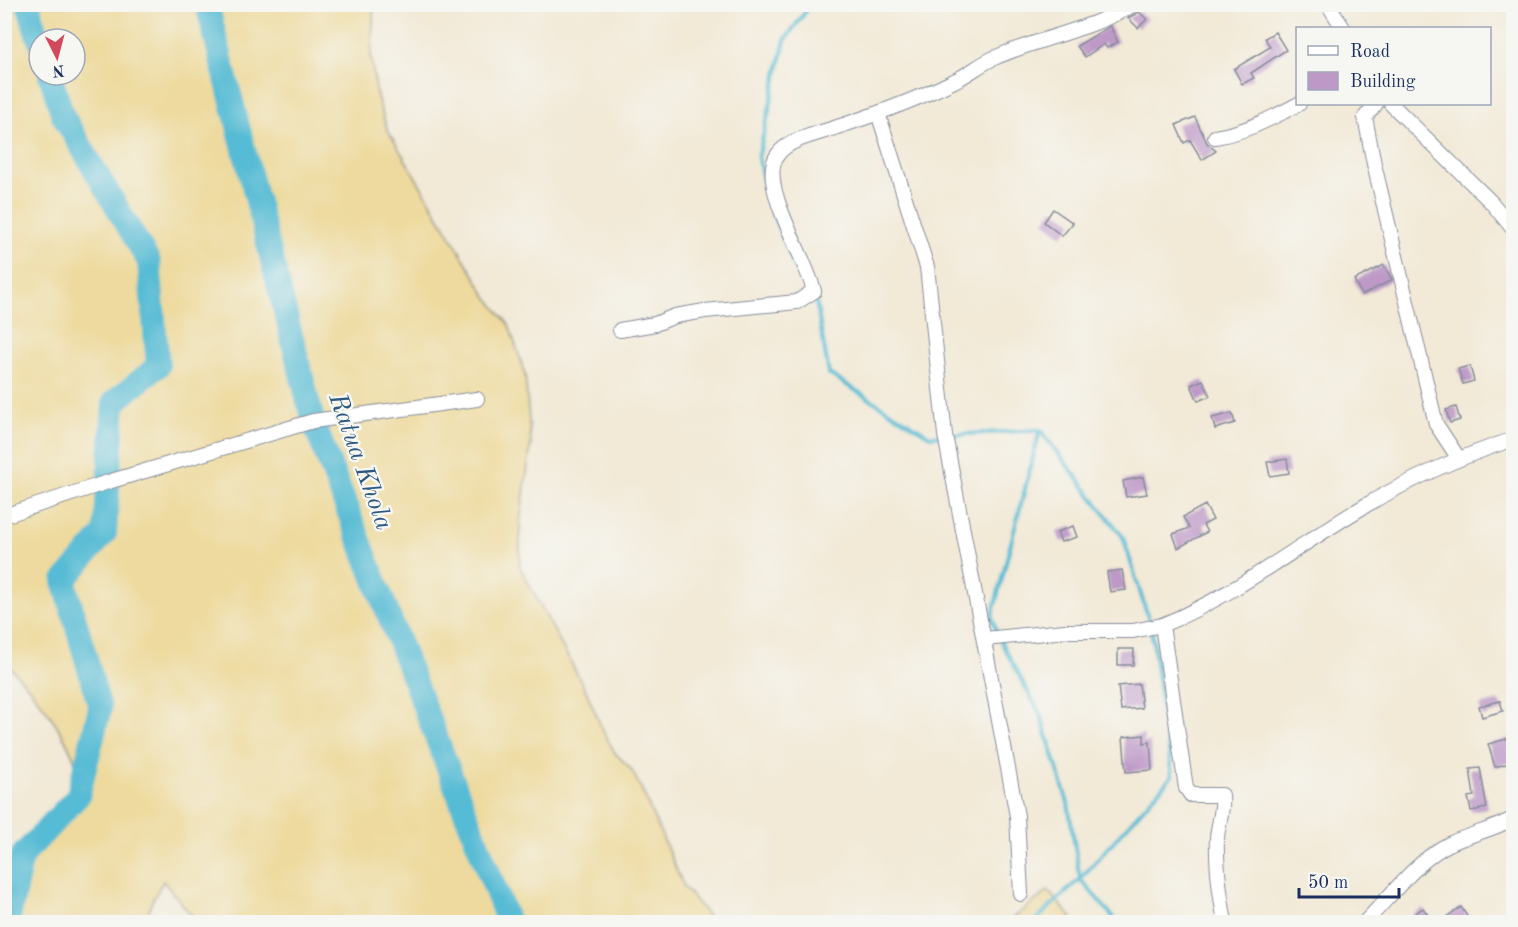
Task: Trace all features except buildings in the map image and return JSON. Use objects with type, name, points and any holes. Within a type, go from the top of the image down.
[{"type":"street","points":[[620,330],[705,311],[797,302],[814,291],[809,271],[780,207],[771,175],[774,159],[784,147],[802,138],[878,113],[956,81],[993,59],[1134,4]]},
{"type":"street","points":[[1328,4],[1342,27]]},
{"type":"street","points":[[1215,137],[1236,134],[1297,105]]},
{"type":"street","points":[[1375,105],[1365,117],[1374,164],[1436,424],[1459,459]]},
{"type":"street","points":[[1392,105],[1491,202],[1514,230]]},
{"type":"street","points":[[878,113],[927,267],[945,435],[1017,816],[1021,894]]},
{"type":"street","points":[[4,516],[313,421],[477,399]]},
{"type":"street","points":[[985,639],[1065,631],[1133,631],[1162,625],[1196,611],[1366,505],[1459,459],[1514,439]]},
{"type":"street","points":[[1162,625],[1186,788],[1191,795],[1222,795],[1223,804],[1217,836],[1219,891],[1226,922]]},
{"type":"street","points":[[1365,922],[1414,871],[1447,845],[1501,826],[1514,818]]},
{"type":"sand","points":[[5,5],[374,5],[371,57],[377,97],[387,129],[485,294],[509,325],[525,374],[531,444],[520,522],[520,567],[586,691],[604,733],[615,753],[631,769],[641,788],[684,887],[713,922],[197,922],[163,881],[152,901],[145,922],[5,922],[9,888],[18,863],[28,848],[61,821],[74,805],[78,795],[79,779],[75,761],[56,724],[17,674],[5,663]]},
{"type":"sand","points":[[1048,891],[1072,918],[1067,922],[1008,922]]},
{"type":"waterway","points":[[28,4],[35,27]]},
{"type":"waterway","name":"Ratua Khola","points":[[207,4],[313,421],[508,922]]},
{"type":"waterway","points":[[804,280],[797,272],[771,209],[758,158],[785,40],[811,4]]},
{"type":"waterway","points":[[8,922],[22,856],[78,796],[100,708],[64,581],[105,533],[114,402],[158,366],[149,262],[63,116],[54,87]]},
{"type":"waterway","points":[[815,296],[829,374],[930,436],[1040,430],[1123,537],[1151,627],[1172,776],[1080,879],[1034,922]]},
{"type":"waterway","points":[[1040,430],[992,617],[999,638],[1041,716],[1068,803],[1080,879],[1114,918],[1114,922]]}]
